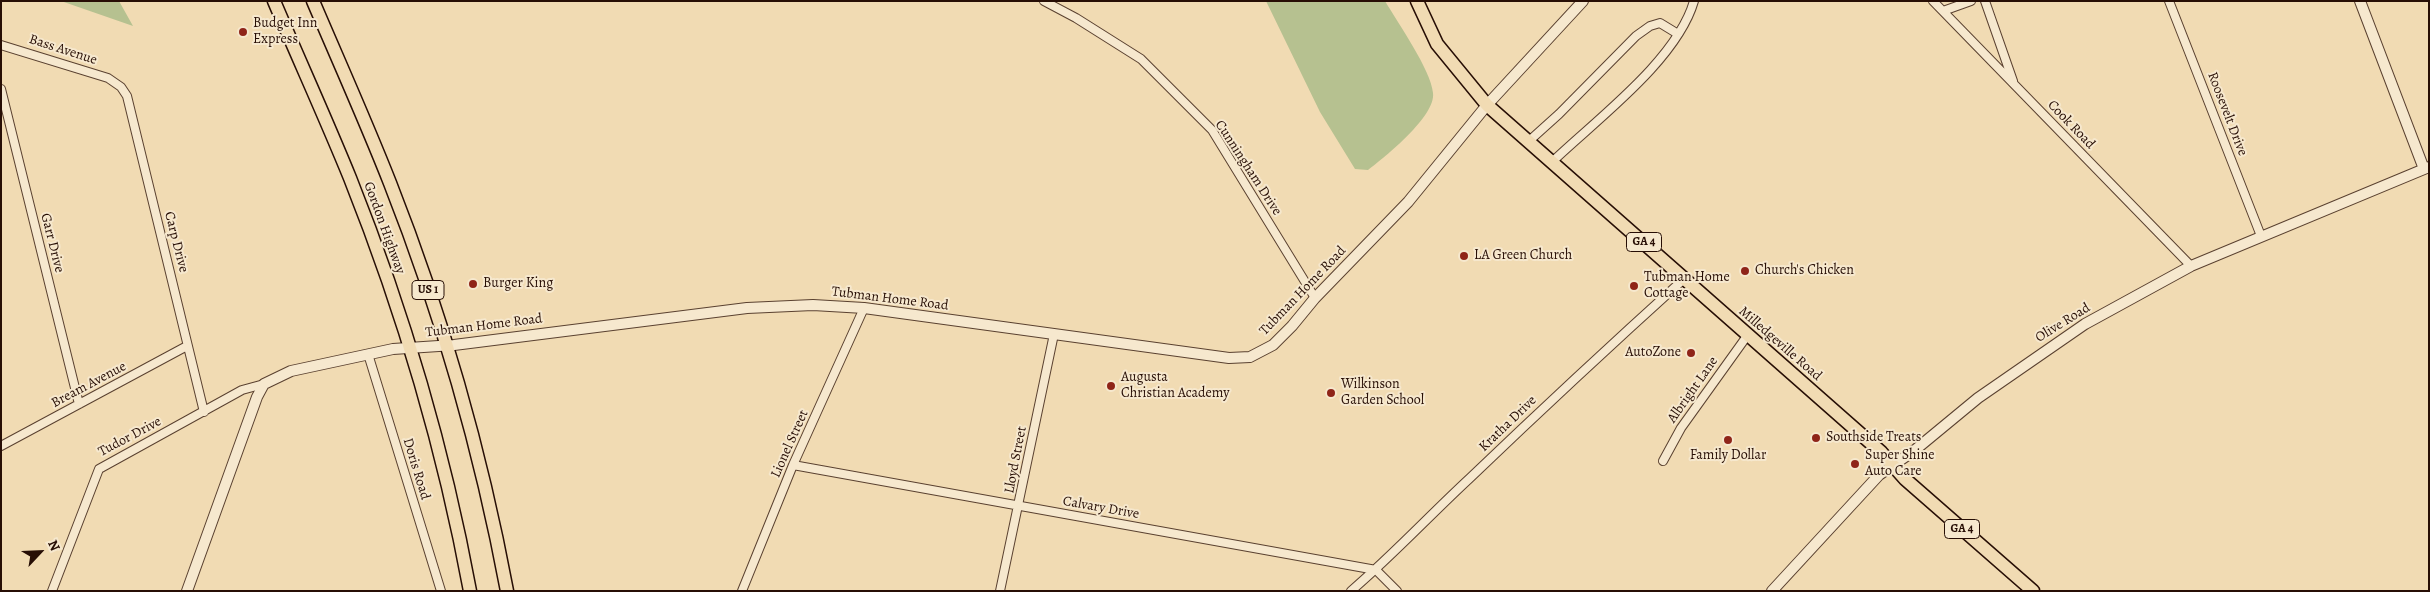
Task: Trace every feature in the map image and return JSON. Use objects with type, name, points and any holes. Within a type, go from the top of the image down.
[{"type":"main road","name":"Gordon Highway","points":[[274,1],[350,178],[382,264],[409,348],[450,491],[470,591]]},
{"type":"main road","name":"Gordon Highway","points":[[313,1],[391,185],[446,345],[484,476],[507,591]]},
{"type":"main road","name":"Milledgeville Road","points":[[1417,1],[1437,44],[1487,104],[1881,452],[1905,479],[2033,591]]},
{"type":"street","name":"Cunningham Drive","points":[[1044,1],[1076,18],[1141,60],[1212,130],[1315,298]]},
{"type":"street","name":"Tubman Home Road","points":[[264,384],[291,371],[368,354],[409,348],[747,308],[813,305],[864,308],[1229,358],[1250,357],[1273,345],[1292,326],[1315,298],[1408,202],[1487,104],[1583,1]]},
{"type":"street","points":[[1553,161],[1633,87],[1662,56],[1678,34],[1690,13],[1694,1]]},
{"type":"street","name":"Cook Road","points":[[1933,1],[2191,266]]},
{"type":"street","points":[[1943,11],[1971,1]]},
{"type":"street","points":[[1984,1],[2014,85]]},
{"type":"street","name":"Roosevelt Drive","points":[[2169,1],[2261,236]]},
{"type":"street","points":[[2360,1],[2427,168]]},
{"type":"street","points":[[1529,140],[1559,114],[1636,36],[1650,26],[1660,23],[1678,34]]},
{"type":"street","name":"Bass Avenue","points":[[1,45],[91,72],[116,82]]},
{"type":"street","name":"Carp Drive","points":[[116,82],[129,101],[204,412]]},
{"type":"street","name":"Garr Drive","points":[[1,89],[79,404]]},
{"type":"street","name":"Olive Road","points":[[1772,591],[1879,475],[1959,416],[1978,398],[2033,358],[2085,324],[2191,266],[2427,168]]},
{"type":"street","name":"Kratha Drive","points":[[1351,591],[1376,570],[1409,535],[1559,392],[1684,278]]},
{"type":"street","name":"Lionel Street","points":[[742,591],[793,465],[864,308]]},
{"type":"street","name":"Lloyd Street","points":[[1000,591],[1054,334]]},
{"type":"street","name":"Albright Lane","points":[[1663,461],[1681,428],[1748,336]]},
{"type":"street","name":"Bream Avenue","points":[[1,446],[187,346]]},
{"type":"street","name":"Doris Road","points":[[368,354],[441,591]]},
{"type":"street","points":[[187,591],[257,397],[264,384]]},
{"type":"street","name":"Tudor Drive","points":[[52,591],[99,469],[242,390],[264,384]]},
{"type":"street","name":"Calvary Drive","points":[[793,465],[1376,570]]},
{"type":"street","points":[[1376,570],[1397,591]]},
{"type":"green space","points":[[61,1],[119,1],[133,26]]},
{"type":"green space","points":[[1266,1],[1385,1],[1405,34],[1431,83],[1432,102],[1418,124],[1408,135],[1368,170],[1355,169],[1320,112]]},
{"type":"place","name":"Budget Inn Express","points":[[243,32]]},
{"type":"place","name":"LA Green Church","points":[[1464,256]]},
{"type":"place","name":"Church's Chicken","points":[[1745,271]]},
{"type":"place","name":"Burger King","points":[[473,284]]},
{"type":"place","name":"Tubman Home Cottage","points":[[1634,286]]},
{"type":"place","name":"AutoZone","points":[[1691,353]]},
{"type":"place","name":"Augusta Christian Academy","points":[[1111,386]]},
{"type":"place","name":"Wilkinson Garden School","points":[[1331,393]]},
{"type":"place","name":"Southside Treats","points":[[1816,438]]},
{"type":"place","name":"Family Dollar","points":[[1728,440]]},
{"type":"place","name":"Super Shine Auto Care","points":[[1855,464]]}]
